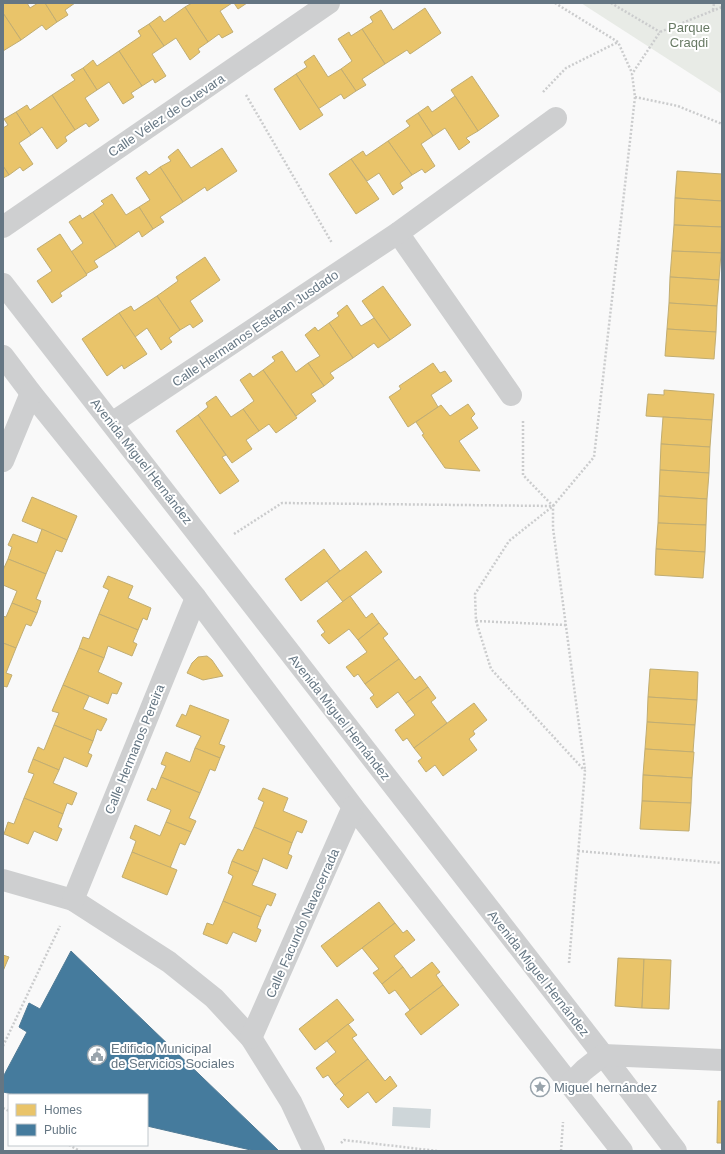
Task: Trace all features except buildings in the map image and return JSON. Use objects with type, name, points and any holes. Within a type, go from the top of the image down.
[{"type":"street","name":"Calle Vélez de Guevara","points":[[3,227],[329,3]]},
{"type":"street","name":"Calle Hermanos Esteban Jusdado","points":[[112,423],[398,233],[556,118]]},
{"type":"street","points":[[398,233],[511,395]]},
{"type":"street","name":"Avenida Miguel Hernández","points":[[3,284],[566,1006],[676,1151]]},
{"type":"street","points":[[3,356],[196,598],[353,807],[622,1151]]},
{"type":"street","points":[[3,461],[31,393]]},
{"type":"street","name":"Calle Hermanos Pereira","points":[[73,900],[196,598]]},
{"type":"street","name":"Calle Facundo Navacerrada","points":[[251,1038],[353,807]]},
{"type":"street","points":[[3,880],[73,900],[174,966],[214,998],[251,1038],[292,1102],[314,1151]]},
{"type":"street","points":[[570,1084],[584,1070],[603,1055],[722,1060]]},
{"type":"path","points":[[555,3],[618,42],[632,74],[635,97],[594,457],[553,506],[509,541],[475,594],[476,621],[491,669],[585,771]]},
{"type":"path","points":[[611,3],[660,32]]},
{"type":"path","points":[[713,11],[714,3]]},
{"type":"path","points":[[632,74],[660,32],[722,7]]},
{"type":"path","points":[[556,118],[542,92],[566,68],[618,42]]},
{"type":"path","points":[[232,70],[346,267]]},
{"type":"path","points":[[635,97],[678,106],[722,124]]},
{"type":"path","points":[[511,395],[522,413],[523,475],[553,506],[553,528],[585,771],[566,1006]]},
{"type":"path","points":[[210,550],[282,503],[553,506]]},
{"type":"path","points":[[476,621],[566,625]]},
{"type":"path","points":[[578,851],[722,863]]},
{"type":"path","points":[[3,1046],[73,900]]},
{"type":"path","points":[[339,1144],[344,1140],[437,1151]]},
{"type":"path","points":[[71,1146],[80,1151]]},
{"type":"green space","name":"Parque Craqdi","points":[[581,3],[722,3],[722,94]]},
{"type":"shaded area","points":[[393,1107],[431,1109],[430,1128],[392,1126]]},
{"type":"place","name":"Edificio Municipal de Servicios Sociales","points":[[97,1055]]},
{"type":"place","name":"Miguel hernández","points":[[540,1087]]}]
